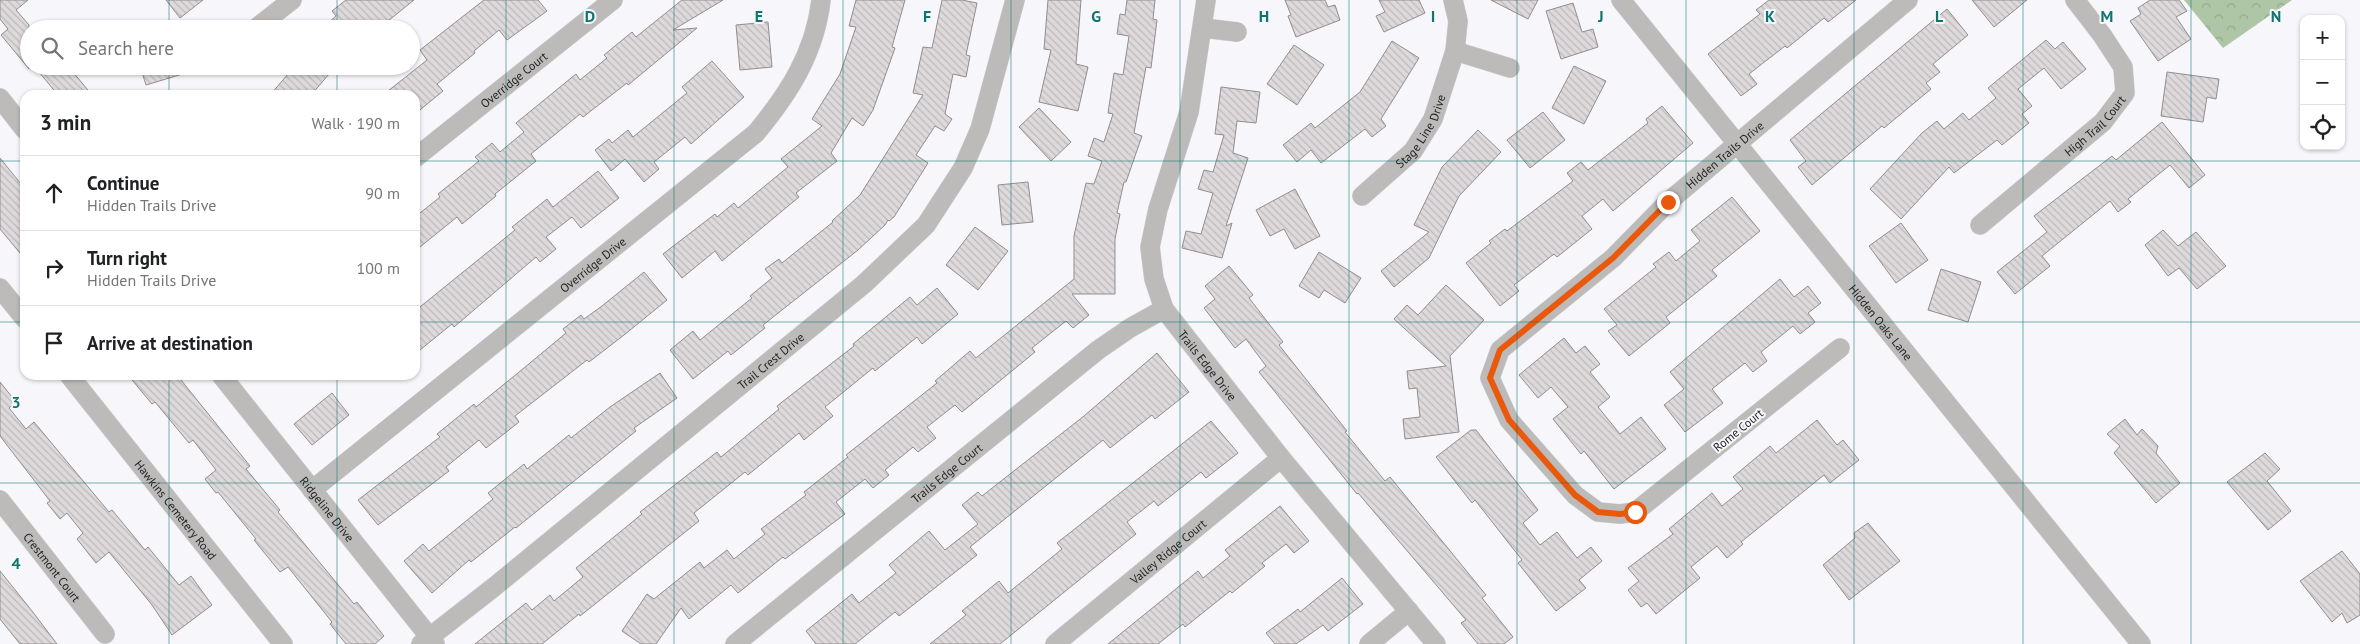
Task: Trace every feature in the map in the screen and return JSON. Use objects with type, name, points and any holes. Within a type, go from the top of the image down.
[{"type":"street","points":[[266,20],[292,0]]},
{"type":"street","name":"Overridge Court","points":[[420,154],[613,0]]},
{"type":"street","name":"Overridge Drive","points":[[312,490],[756,134],[782,102],[808,56],[821,0]]},
{"type":"street","name":"Trail Crest Drive","points":[[428,642],[864,284],[926,225],[963,168],[980,128],[1016,0]]},
{"type":"street","name":"Trails Edge Drive","points":[[1206,0],[1189,112],[1158,209],[1150,247],[1154,279],[1164,309],[1281,458],[1436,644]]},
{"type":"street","name":"Stage Line Drive","points":[[1362,196],[1412,151],[1433,119],[1455,51],[1458,21],[1453,0]]},
{"type":"street","name":"Hidden Oaks Lane","points":[[1621,0],[2141,644]]},
{"type":"street","name":"Hidden Trails Drive","points":[[1635,512],[1620,514],[1598,512],[1575,495],[1509,420],[1490,378],[1500,350],[1613,258],[1668,202],[1908,0]]},
{"type":"street","name":"High Trail Court","points":[[1980,225],[2103,122],[2125,93],[2123,67],[2102,35],[2075,0]]},
{"type":"street","points":[[1203,28],[1237,32]]},
{"type":"street","points":[[1455,51],[1510,68]]},
{"type":"street","points":[[0,98],[20,124]]},
{"type":"street","points":[[0,288],[20,313]]},
{"type":"street","name":"Trails Edge Court","points":[[735,644],[1098,350],[1164,309]]},
{"type":"street","name":"Rome Court","points":[[1635,512],[1840,348]]},
{"type":"street","name":"Hawkins Cemetery Road","points":[[73,380],[283,644]]},
{"type":"street","name":"Ridgeline Drive","points":[[224,380],[312,490],[428,642]]},
{"type":"street","name":"Valley Ridge Court","points":[[1055,644],[1281,458]]},
{"type":"street","name":"Crestmont Court","points":[[0,500],[105,634]]},
{"type":"street","points":[[1369,644],[1409,611]]},
{"type":"green space","points":[[2184,0],[2292,0],[2223,48]]},
{"type":"building","points":[[0,0],[28,0],[16,10],[25,20],[20,20],[20,58],[1,35],[8,29],[0,19]]},
{"type":"building","points":[[166,0],[203,0],[180,18]]},
{"type":"building","points":[[346,0],[414,0],[389,20],[331,20],[336,16],[332,11]]},
{"type":"building","points":[[484,0],[538,0],[547,11],[507,40],[499,30],[474,51],[475,53],[437,84],[443,91],[420,110],[420,90],[389,90],[408,75],[420,75],[420,66],[427,60],[420,50]]},
{"type":"building","points":[[682,0],[723,0],[673,30],[697,28],[628,85],[627,83],[583,117],[580,114],[531,154],[536,161],[462,224],[457,217],[420,247],[420,213],[440,197],[438,194],[479,161],[475,157],[492,143],[500,152],[524,132],[516,123],[576,74],[580,80],[607,58],[604,55],[632,32],[636,37]]},
{"type":"building","points":[[856,0],[905,0],[892,47],[895,48],[873,110],[863,126],[852,118],[831,153],[837,161],[796,193],[799,197],[722,261],[715,251],[682,278],[663,254],[715,214],[717,217],[734,203],[738,208],[788,167],[781,159],[822,126],[812,119],[840,74],[856,27],[849,26]]},
{"type":"building","points":[[942,0],[962,0],[977,3],[966,55],[970,56],[966,77],[953,74],[945,114],[952,119],[944,131],[935,126],[916,155],[928,163],[894,217],[888,220],[858,250],[763,325],[765,328],[731,355],[728,351],[693,379],[670,350],[693,331],[700,340],[752,298],[750,296],[772,278],[765,269],[779,259],[782,263],[833,222],[860,195],[923,95],[913,93],[923,47],[932,48]]},
{"type":"building","points":[[1048,0],[1081,0],[1076,64],[1088,67],[1078,111],[1039,102],[1051,50],[1044,49]]},
{"type":"building","points":[[1127,0],[1155,0],[1153,19],[1157,20],[1151,68],[1146,67],[1134,133],[1142,136],[1126,182],[1124,182],[1117,213],[1120,214],[1115,239],[1115,294],[1072,294],[1089,315],[1073,328],[1066,321],[1032,348],[1035,352],[962,412],[955,405],[927,427],[936,438],[918,452],[913,447],[885,470],[889,475],[873,488],[865,479],[836,502],[845,514],[785,559],[783,557],[738,593],[731,585],[689,619],[681,608],[656,644],[641,644],[622,631],[647,594],[654,599],[700,562],[704,568],[727,550],[734,559],[765,534],[761,529],[806,495],[804,492],[848,457],[846,455],[937,383],[935,381],[970,351],[976,358],[1074,279],[1074,236],[1086,183],[1094,184],[1102,161],[1088,156],[1094,138],[1104,142],[1113,114],[1108,113],[1114,73],[1123,75],[1129,36],[1117,34],[1120,14],[1125,15]]},
{"type":"building","points":[[1285,0],[1325,0],[1328,7],[1335,5],[1340,20],[1296,37],[1288,16],[1291,15]]},
{"type":"building","points":[[1379,0],[1419,0],[1425,13],[1384,32],[1376,16],[1385,12]]},
{"type":"building","points":[[1491,0],[1538,0],[1528,19]]},
{"type":"building","points":[[1769,0],[1856,0],[1828,22],[1824,18],[1787,48],[1785,46],[1749,74],[1757,84],[1741,96],[1708,54],[1760,14],[1756,10]]},
{"type":"building","points":[[1972,0],[2027,0],[1994,27]]},
{"type":"building","points":[[2150,0],[2179,0],[2187,11],[2176,17],[2191,39],[2158,61],[2130,21],[2141,14],[2138,8]]},
{"type":"building","points":[[1573,3],[1582,32],[1593,29],[1598,47],[1561,59],[1546,11]]},
{"type":"building","points":[[1947,9],[1968,35],[1933,64],[1940,72],[1926,83],[1931,89],[1884,128],[1882,126],[1812,185],[1798,167],[1806,161],[1790,140]]},
{"type":"building","points":[[768,22],[772,67],[740,70],[736,25]]},
{"type":"building","points":[[2046,40],[2055,49],[2063,42],[2086,69],[2061,89],[2044,68],[2018,89],[2032,106],[2022,114],[2029,123],[2002,145],[1997,140],[1954,173],[1949,167],[1901,219],[1870,189],[1922,133],[1937,121],[1944,129],[1963,113],[1969,120],[1996,98],[1988,88]]},
{"type":"building","points":[[1392,41],[1419,58],[1381,119],[1386,126],[1372,137],[1365,129],[1321,163],[1311,150],[1297,162],[1283,145],[1311,123],[1315,128],[1360,92]]},
{"type":"building","points":[[1294,45],[1324,65],[1297,105],[1267,84]]},
{"type":"building","points":[[712,61],[744,97],[691,144],[685,137],[654,162],[659,169],[644,182],[625,159],[611,171],[595,150],[609,139],[612,143],[628,130],[633,137],[687,93],[682,87]]},
{"type":"building","points":[[1574,66],[1606,81],[1584,124],[1552,108]]},
{"type":"building","points":[[2167,72],[2219,79],[2216,99],[2207,97],[2203,122],[2161,116]]},
{"type":"building","points":[[41,75],[75,75],[88,90],[54,90]]},
{"type":"building","points":[[143,75],[179,75],[146,85]]},
{"type":"building","points":[[287,75],[328,75],[315,90],[274,90]]},
{"type":"building","points":[[1221,87],[1260,92],[1256,123],[1237,121],[1233,153],[1248,158],[1226,226],[1232,223],[1222,258],[1182,248],[1186,231],[1201,234],[1213,193],[1198,189],[1204,170],[1213,172],[1224,135],[1215,134]]},
{"type":"building","points":[[1662,106],[1693,143],[1613,211],[1603,199],[1582,216],[1592,229],[1557,257],[1554,254],[1514,285],[1519,291],[1500,306],[1466,263],[1491,243],[1489,241],[1505,229],[1507,231],[1573,181],[1567,173],[1581,162],[1588,170],[1648,123],[1646,119]]},
{"type":"building","points":[[1039,108],[1071,142],[1051,161],[1019,127]]},
{"type":"building","points":[[1543,112],[1565,140],[1530,168],[1507,140]]},
{"type":"building","points":[[2162,122],[2205,175],[2189,188],[2170,165],[2128,199],[2131,202],[2118,212],[2110,201],[2042,256],[2050,266],[2015,294],[1997,272],[2047,232],[2034,216],[2112,156],[2116,160]]},
{"type":"building","points":[[1478,130],[1501,152],[1459,196],[1429,258],[1394,287],[1381,271],[1429,232],[1414,225],[1442,167]]},
{"type":"building","points":[[0,158],[20,183],[20,253],[0,229]]},
{"type":"building","points":[[598,171],[619,198],[581,228],[572,217],[546,237],[556,249],[540,262],[536,257],[454,327],[452,324],[420,350],[420,307],[515,230],[512,227],[547,199],[553,207]]},
{"type":"building","points":[[1028,182],[1033,222],[1002,225],[998,185]]},
{"type":"building","points":[[1295,189],[1320,236],[1295,249],[1284,229],[1270,236],[1256,210]]},
{"type":"building","points":[[1732,197],[1760,231],[1712,270],[1717,276],[1666,317],[1670,323],[1629,356],[1608,331],[1617,325],[1604,309],[1656,267],[1653,264],[1669,252],[1676,261],[1700,241],[1691,230]]},
{"type":"building","points":[[1901,223],[1928,260],[1896,283],[1869,246]]},
{"type":"building","points":[[975,227],[1008,251],[978,290],[946,265]]},
{"type":"building","points":[[2163,230],[2178,246],[2196,232],[2226,266],[2197,289],[2179,268],[2168,276],[2145,245]]},
{"type":"building","points":[[1319,252],[1361,278],[1345,303],[1324,290],[1319,298],[1299,286]]},
{"type":"building","points":[[1229,266],[1253,295],[1249,298],[1283,342],[1279,345],[1347,431],[1345,432],[1385,481],[1390,477],[1486,595],[1482,598],[1513,637],[1504,644],[1478,644],[1461,623],[1466,620],[1357,494],[1259,372],[1266,366],[1246,339],[1235,348],[1204,308],[1215,299],[1205,286]]},
{"type":"building","points":[[1941,269],[1981,282],[1968,322],[1928,310]]},
{"type":"building","points":[[644,272],[667,300],[589,362],[587,360],[515,416],[519,422],[486,448],[479,440],[446,467],[449,471],[378,525],[358,500],[440,437],[437,434],[474,404],[476,407],[566,333],[563,329],[581,315],[584,319]]},
{"type":"building","points":[[1780,279],[1794,297],[1808,286],[1821,303],[1808,313],[1815,322],[1800,334],[1793,326],[1761,352],[1767,361],[1753,372],[1745,363],[1712,389],[1723,403],[1685,432],[1664,405],[1684,389],[1670,372]]},
{"type":"building","points":[[1446,285],[1484,320],[1450,356],[1459,432],[1405,439],[1403,419],[1420,417],[1417,388],[1409,389],[1407,371],[1446,366],[1394,319],[1407,305],[1418,315]]},
{"type":"building","points":[[937,288],[958,314],[922,344],[917,337],[875,371],[873,368],[825,407],[833,416],[804,440],[799,433],[748,475],[745,472],[694,513],[699,521],[580,616],[579,614],[542,644],[475,644],[526,603],[532,610],[550,595],[554,601],[583,577],[576,568],[642,514],[640,512],[717,452],[721,457],[779,409],[777,406],[854,346],[853,344],[910,297],[917,305]]},
{"type":"building","points":[[1564,338],[1576,353],[1585,346],[1600,364],[1590,372],[1610,397],[1598,407],[1620,434],[1641,417],[1666,449],[1614,489],[1584,451],[1581,454],[1553,419],[1568,407],[1551,387],[1538,398],[1519,375]]},
{"type":"building","points":[[1157,353],[1189,392],[1155,419],[1152,415],[1110,448],[1103,440],[970,547],[977,555],[899,616],[895,612],[855,644],[816,644],[806,631],[852,594],[859,603],[896,573],[889,565],[929,531],[945,550],[978,524],[962,505],[978,492],[982,496],[1084,416]]},
{"type":"building","points":[[660,373],[677,398],[634,428],[636,431],[516,528],[471,562],[469,560],[432,593],[404,561],[423,544],[429,551],[444,539],[493,499],[488,493],[524,464],[527,469],[569,435],[571,438],[610,407]]},
{"type":"building","points":[[132,380],[181,380],[250,466],[246,469],[280,510],[278,512],[354,604],[357,602],[384,636],[375,644],[346,644],[330,624],[332,622],[288,567],[280,572],[254,540],[256,539],[205,479],[216,470],[193,440],[189,443],[155,402],[152,404]]},
{"type":"building","points":[[0,382],[16,402],[9,408],[26,429],[34,422],[109,512],[112,510],[145,550],[148,547],[179,585],[191,576],[212,605],[172,635],[152,605],[109,552],[96,563],[77,539],[83,533],[67,513],[60,519],[47,503],[50,501],[0,436]]},
{"type":"building","points":[[332,393],[349,415],[312,445],[294,424]]},
{"type":"building","points":[[2125,419],[2137,435],[2142,429],[2158,446],[2156,453],[2180,483],[2156,503],[2114,453],[2120,446],[2107,434]]},
{"type":"building","points":[[1817,420],[1837,445],[1843,440],[1859,460],[1830,483],[1824,475],[1741,542],[1743,544],[1727,558],[1717,546],[1691,567],[1700,578],[1656,614],[1647,603],[1641,607],[1628,590],[1639,581],[1628,568],[1673,534],[1669,529],[1712,493],[1722,506],[1743,489],[1733,477],[1770,446],[1776,453]]},
{"type":"building","points":[[1211,421],[1238,453],[1206,478],[1201,472],[1158,506],[1154,501],[1127,522],[1136,534],[1000,644],[930,644],[966,615],[962,611],[999,581],[1008,593],[1062,549],[1057,543]]},
{"type":"building","points":[[1471,430],[1476,430],[1538,510],[1523,523],[1540,545],[1557,532],[1577,558],[1591,547],[1602,561],[1579,580],[1586,588],[1556,611],[1518,563],[1522,560],[1475,500],[1472,503],[1436,457]]},
{"type":"building","points":[[2265,453],[2280,469],[2267,481],[2291,511],[2268,530],[2227,482]]},
{"type":"building","points":[[1280,506],[1309,541],[1294,553],[1286,544],[1262,563],[1265,566],[1232,593],[1230,591],[1185,627],[1183,624],[1158,644],[1108,644],[1198,571],[1203,578],[1230,556],[1225,550]]},
{"type":"building","points":[[1868,523],[1900,561],[1849,600],[1823,565],[1855,538],[1854,533]]},
{"type":"building","points":[[2342,551],[2360,574],[2360,615],[2347,623],[2342,613],[2332,622],[2300,581]]},
{"type":"building","points":[[0,571],[57,644],[20,644],[0,619]]},
{"type":"building","points":[[1342,578],[1363,604],[1328,631],[1323,625],[1296,644],[1275,644],[1266,633],[1298,609],[1300,612]]},
{"type":"route","points":[[1635,512],[1620,514],[1598,512],[1575,495],[1509,420],[1490,378],[1500,350],[1613,258],[1668,202]]}]
